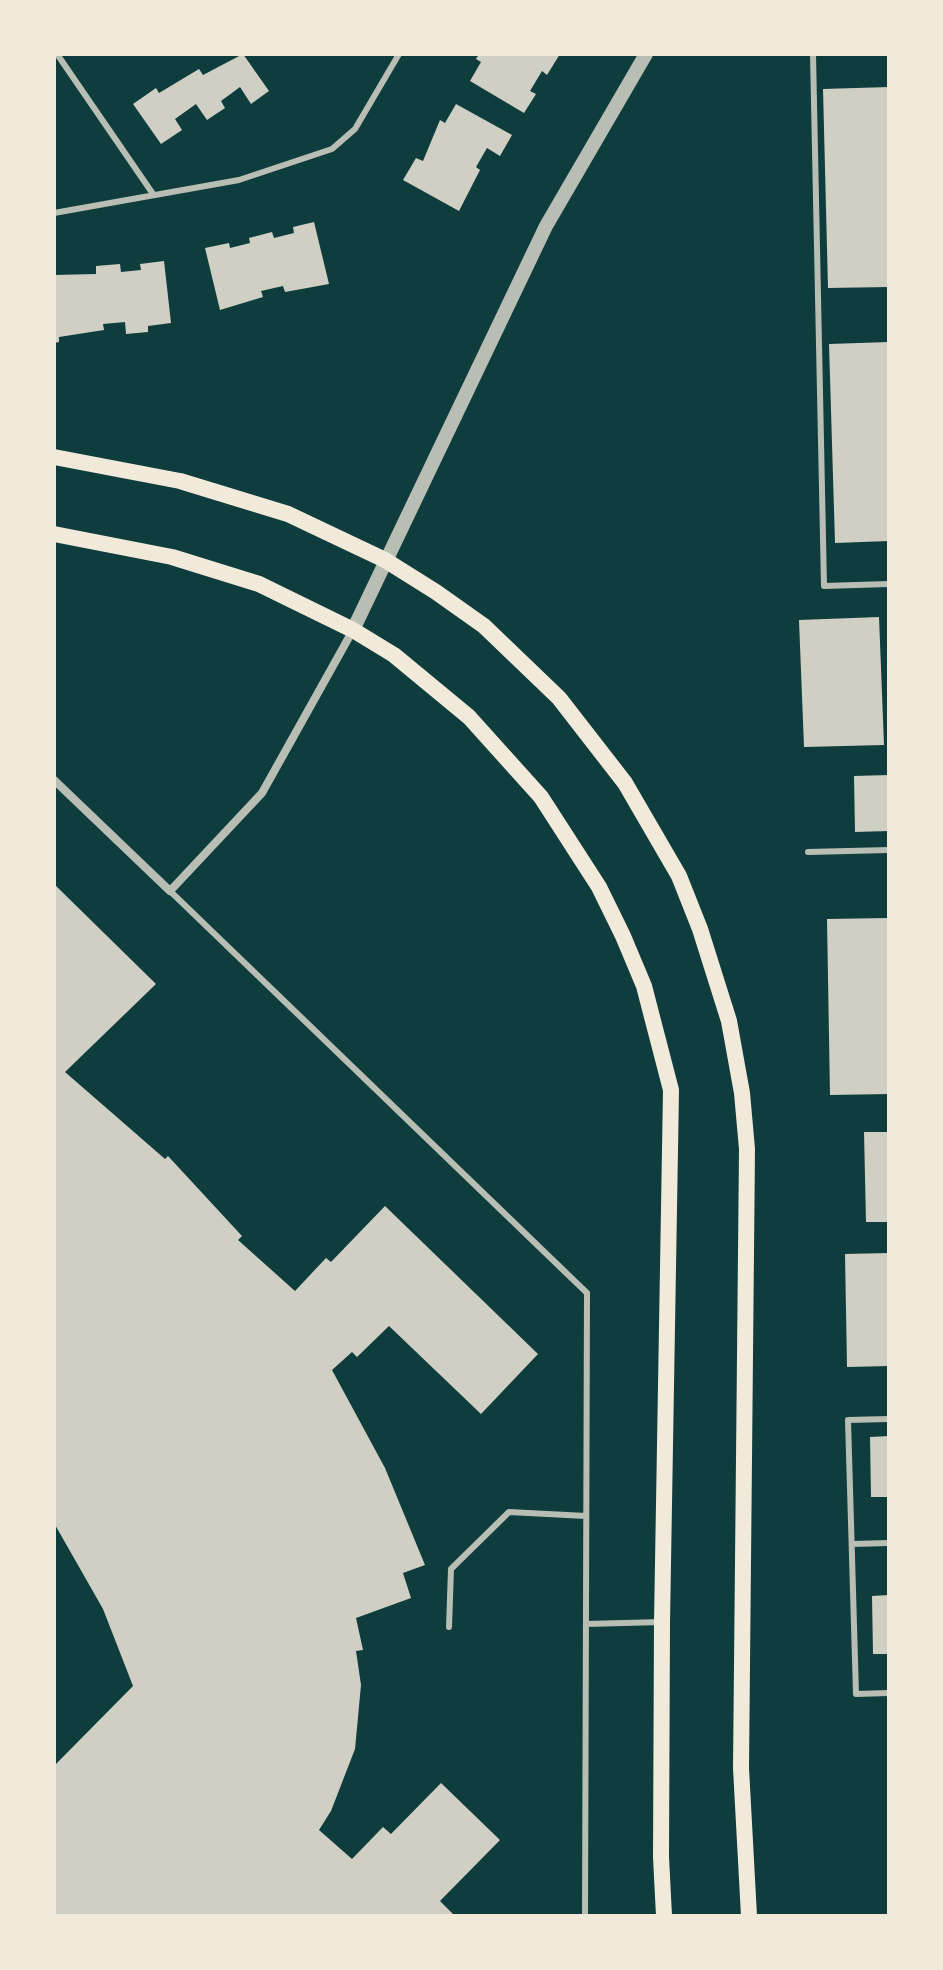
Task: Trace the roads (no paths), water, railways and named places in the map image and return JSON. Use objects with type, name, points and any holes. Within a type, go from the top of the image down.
[{"type":"main road","points":[[54,457],[124,469],[235,496],[288,514],[385,560],[436,592],[505,644],[559,698],[596,741],[661,842],[684,890],[719,984],[740,1079],[747,1149],[741,1768],[749,1916]]},
{"type":"main road","points":[[54,534],[214,568],[259,584],[353,630],[431,683],[506,755],[541,797],[599,887],[623,936],[653,1013],[671,1090],[673,1141],[666,1249],[662,1622],[661,1857],[664,1916]]},
{"type":"street","points":[[54,780],[170,891],[262,793],[353,630],[545,228],[646,54]]},
{"type":"lane","points":[[57,54],[153,194]]},
{"type":"lane","points":[[54,213],[239,180],[332,149],[359,123],[399,54]]},
{"type":"lane","points":[[813,54],[824,586],[889,584]]},
{"type":"lane","points":[[808,852],[889,850]]},
{"type":"lane","points":[[170,891],[587,1293],[585,1916]]},
{"type":"lane","points":[[889,1419],[848,1420],[856,1694],[889,1693]]},
{"type":"lane","points":[[449,1627],[451,1569],[509,1512],[586,1516]]},
{"type":"lane","points":[[852,1544],[889,1543]]},
{"type":"lane","points":[[586,1624],[662,1622]]}]
